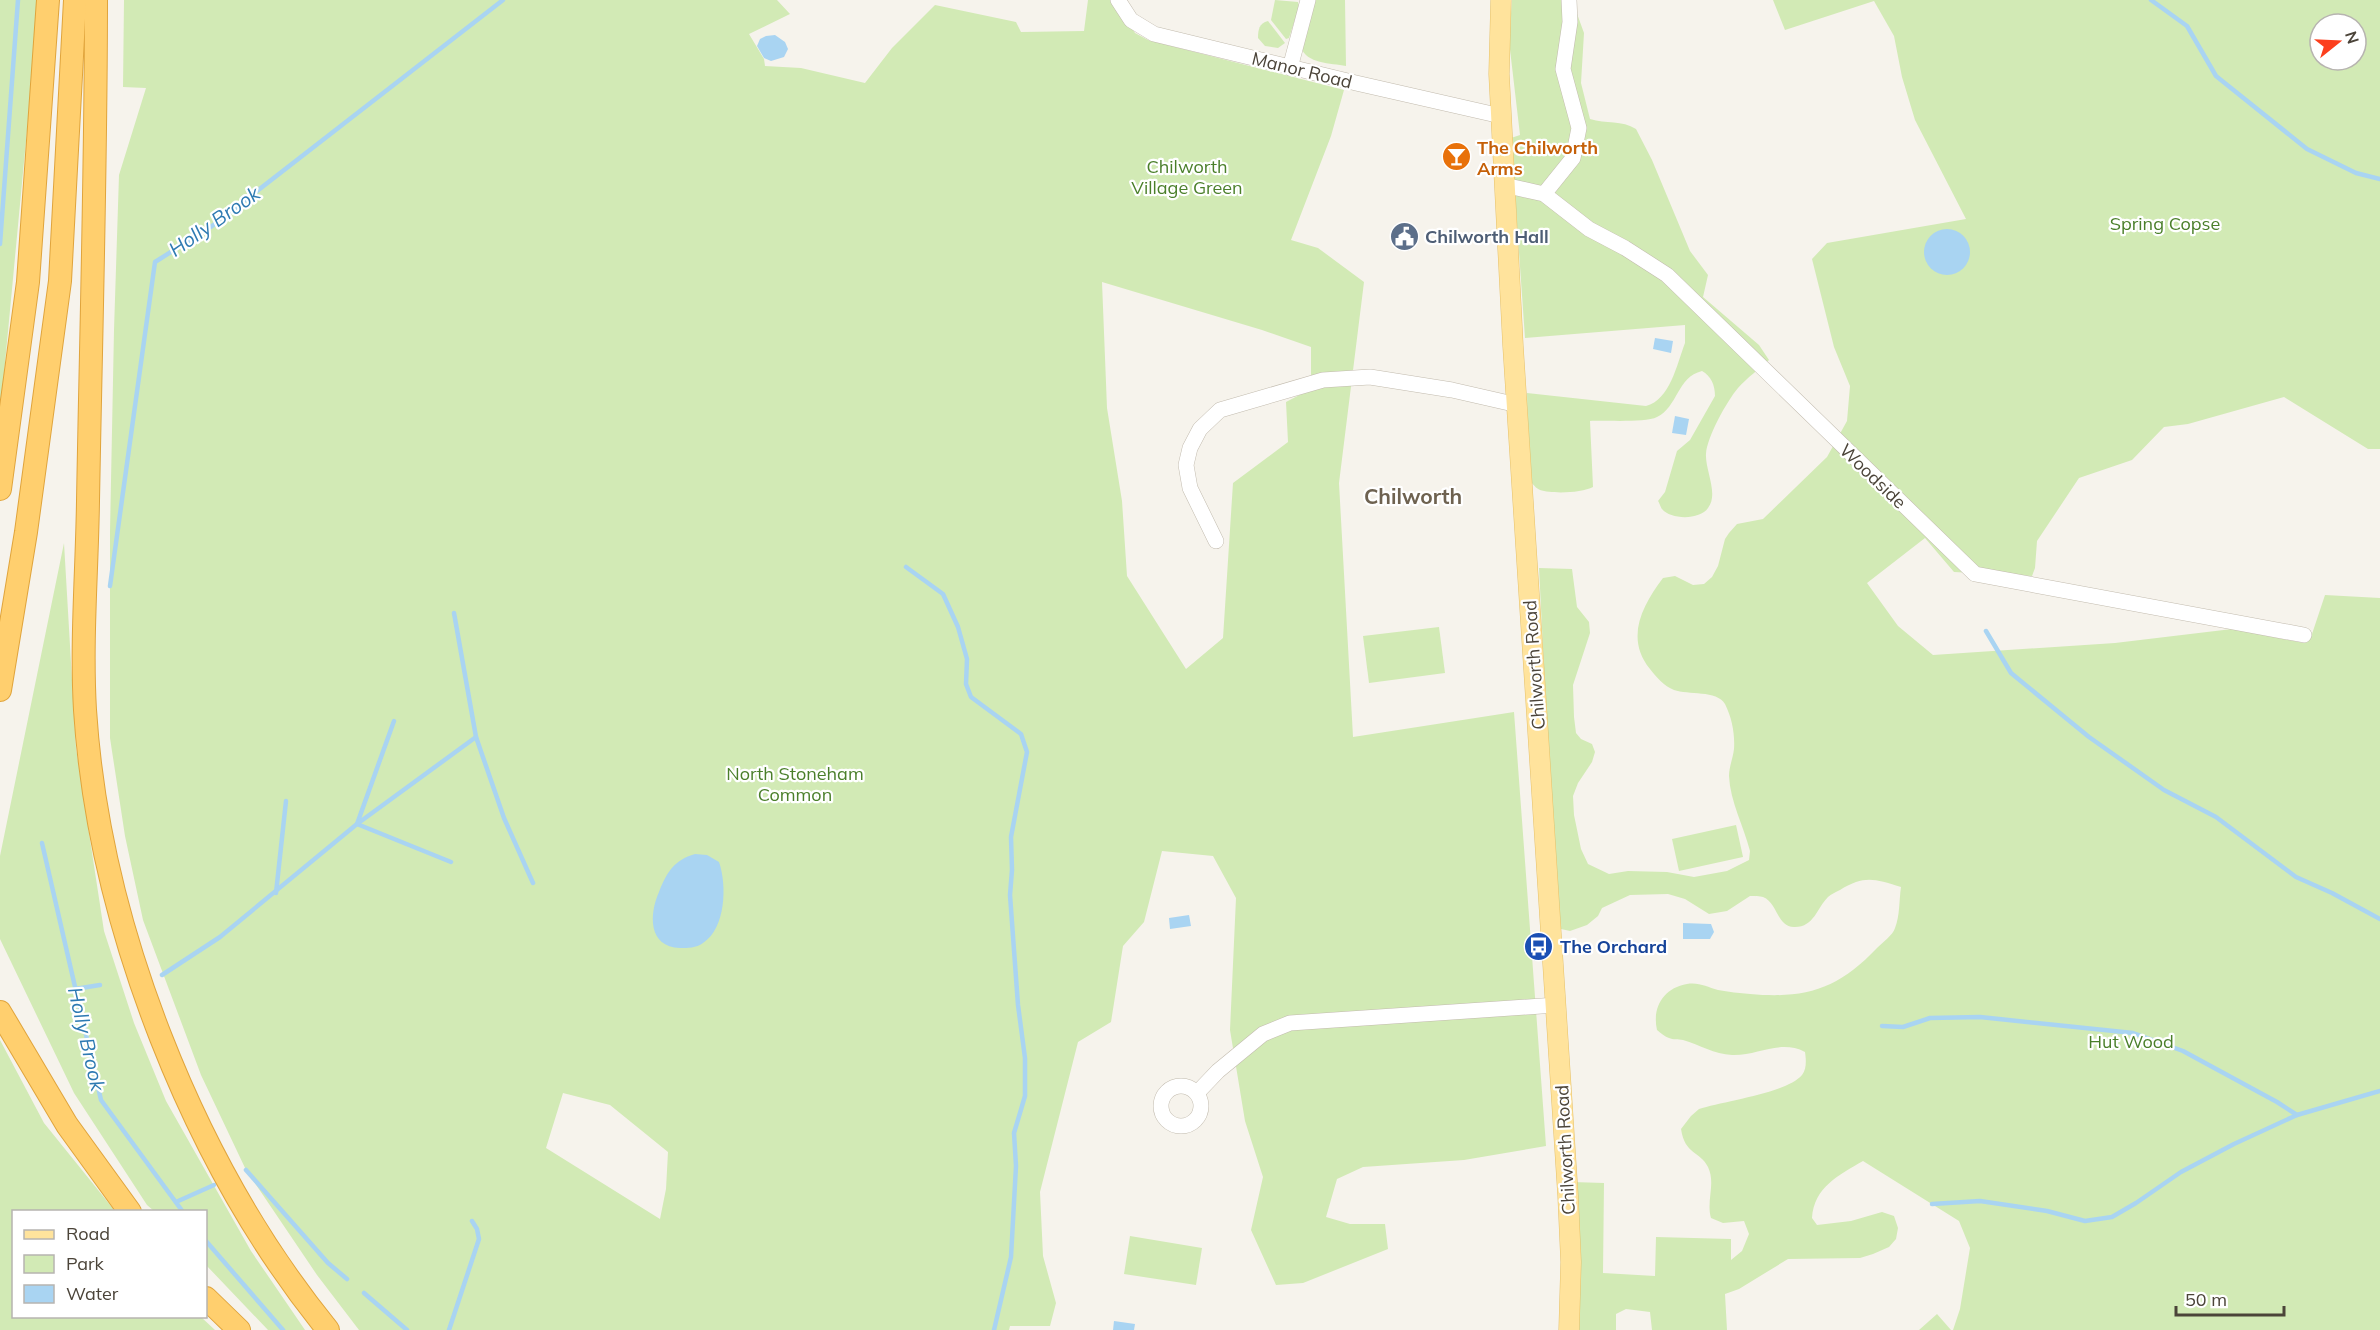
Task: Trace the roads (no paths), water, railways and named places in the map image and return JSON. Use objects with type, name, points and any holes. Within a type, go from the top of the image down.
[{"type":"highway","points":[[0,489],[28,282],[48,0]]},
{"type":"highway","points":[[0,690],[26,532],[60,280],[75,0]]},
{"type":"highway","points":[[96,0],[96,166],[91,302],[85,710],[97,805],[115,893],[167,1056],[210,1147],[267,1246],[328,1330]]},
{"type":"highway","points":[[0,1012],[67,1125],[129,1210]]},
{"type":"highway","points":[[207,1299],[239,1330]]},
{"type":"main road","name":"Chilworth Road","points":[[1501,0],[1500,116],[1569,1218],[1569,1330]]},
{"type":"street","name":"Manor Road","points":[[1118,0],[1131,20],[1154,34],[1500,116]]},
{"type":"street","points":[[1290,68],[1308,0]]},
{"type":"street","points":[[1544,194],[1573,158],[1579,128],[1563,69],[1570,22],[1569,0]]},
{"type":"street","name":"Woodside","points":[[1504,185],[1544,194],[1589,229],[1625,248],[1667,276],[1975,574],[2304,635]]},
{"type":"street","points":[[1216,542],[1190,488],[1186,465],[1190,447],[1200,429],[1220,410],[1323,380],[1370,377],[1452,390],[1509,403],[1517,407]]},
{"type":"street","points":[[1197,1093],[1218,1071],[1263,1034],[1290,1023],[1556,1005]]},
{"type":"water","points":[[775,35],[785,42],[788,49],[784,57],[771,61],[764,58],[757,46],[760,39]]},
{"type":"water","points":[[1947,229],[1963,236],[1970,252],[1963,268],[1947,275],[1931,268],[1924,252],[1931,236]]},
{"type":"water","points":[[1655,338],[1673,341],[1671,353],[1653,349]]},
{"type":"water","points":[[1675,416],[1689,419],[1686,435],[1672,433]]},
{"type":"water","points":[[695,854],[707,855],[719,862],[723,882],[723,906],[711,936],[700,945],[686,948],[670,946],[662,942],[654,928],[656,901],[665,878],[676,863]]},
{"type":"water","points":[[1189,915],[1191,926],[1170,929],[1169,918]]},
{"type":"water","points":[[1683,923],[1711,924],[1714,932],[1710,939],[1683,939]]},
{"type":"water","points":[[1114,1321],[1135,1324],[1134,1330],[1113,1330]]},
{"type":"waterway","points":[[0,244],[18,0]]},
{"type":"waterway","name":"Holly Brook","points":[[110,586],[155,262],[212,226],[503,0]]},
{"type":"waterway","points":[[2151,0],[2187,26],[2216,76],[2307,149],[2356,173],[2380,179]]},
{"type":"waterway","points":[[906,567],[943,594],[958,627],[967,659],[966,684],[971,697],[1021,734],[1027,752],[1011,837],[1010,895],[1018,1005],[1025,1058],[1025,1096],[1014,1133],[1016,1166],[1011,1257],[994,1330]]},
{"type":"waterway","points":[[454,613],[476,737],[504,818],[533,883]]},
{"type":"waterway","points":[[1986,631],[2011,673],[2089,737],[2164,790],[2216,817],[2296,877],[2380,919]]},
{"type":"waterway","points":[[394,721],[357,824],[451,862]]},
{"type":"waterway","points":[[162,975],[220,937],[357,824],[476,737]]},
{"type":"waterway","points":[[276,893],[286,801]]},
{"type":"waterway","name":"Holly Brook","points":[[42,843],[101,1100],[182,1210]]},
{"type":"waterway","points":[[75,989],[100,985]]},
{"type":"waterway","points":[[1882,1026],[1903,1027],[1930,1018],[1980,1017],[2133,1033],[2183,1051],[2297,1115]]},
{"type":"waterway","points":[[1932,1204],[1980,1201],[2047,1211],[2085,1221],[2112,1217],[2181,1172],[2234,1144],[2297,1115],[2380,1091]]},
{"type":"waterway","points":[[246,1170],[328,1263],[347,1279]]},
{"type":"waterway","points":[[176,1202],[214,1185]]},
{"type":"waterway","points":[[449,1330],[479,1239],[472,1221]]},
{"type":"waterway","name":"Holly Brook","points":[[207,1242],[283,1330]]},
{"type":"waterway","points":[[364,1293],[407,1330]]},
{"type":"place","name":"The Chilworth Arms","points":[[1456,157]]},
{"type":"place","name":"Chilworth Hall","points":[[1404,236]]},
{"type":"place","name":"The Orchard","points":[[1539,946]]},
{"type":"district","name":"Chilworth","points":[[1413,496]]},
{"type":"park label","name":"Chilworth Village Green","points":[[1187,176]]},
{"type":"park label","name":"Spring Copse","points":[[2165,223]]},
{"type":"park label","name":"North Stoneham Common","points":[[795,783]]},
{"type":"park label","name":"Hut Wood","points":[[2131,1041]]}]
